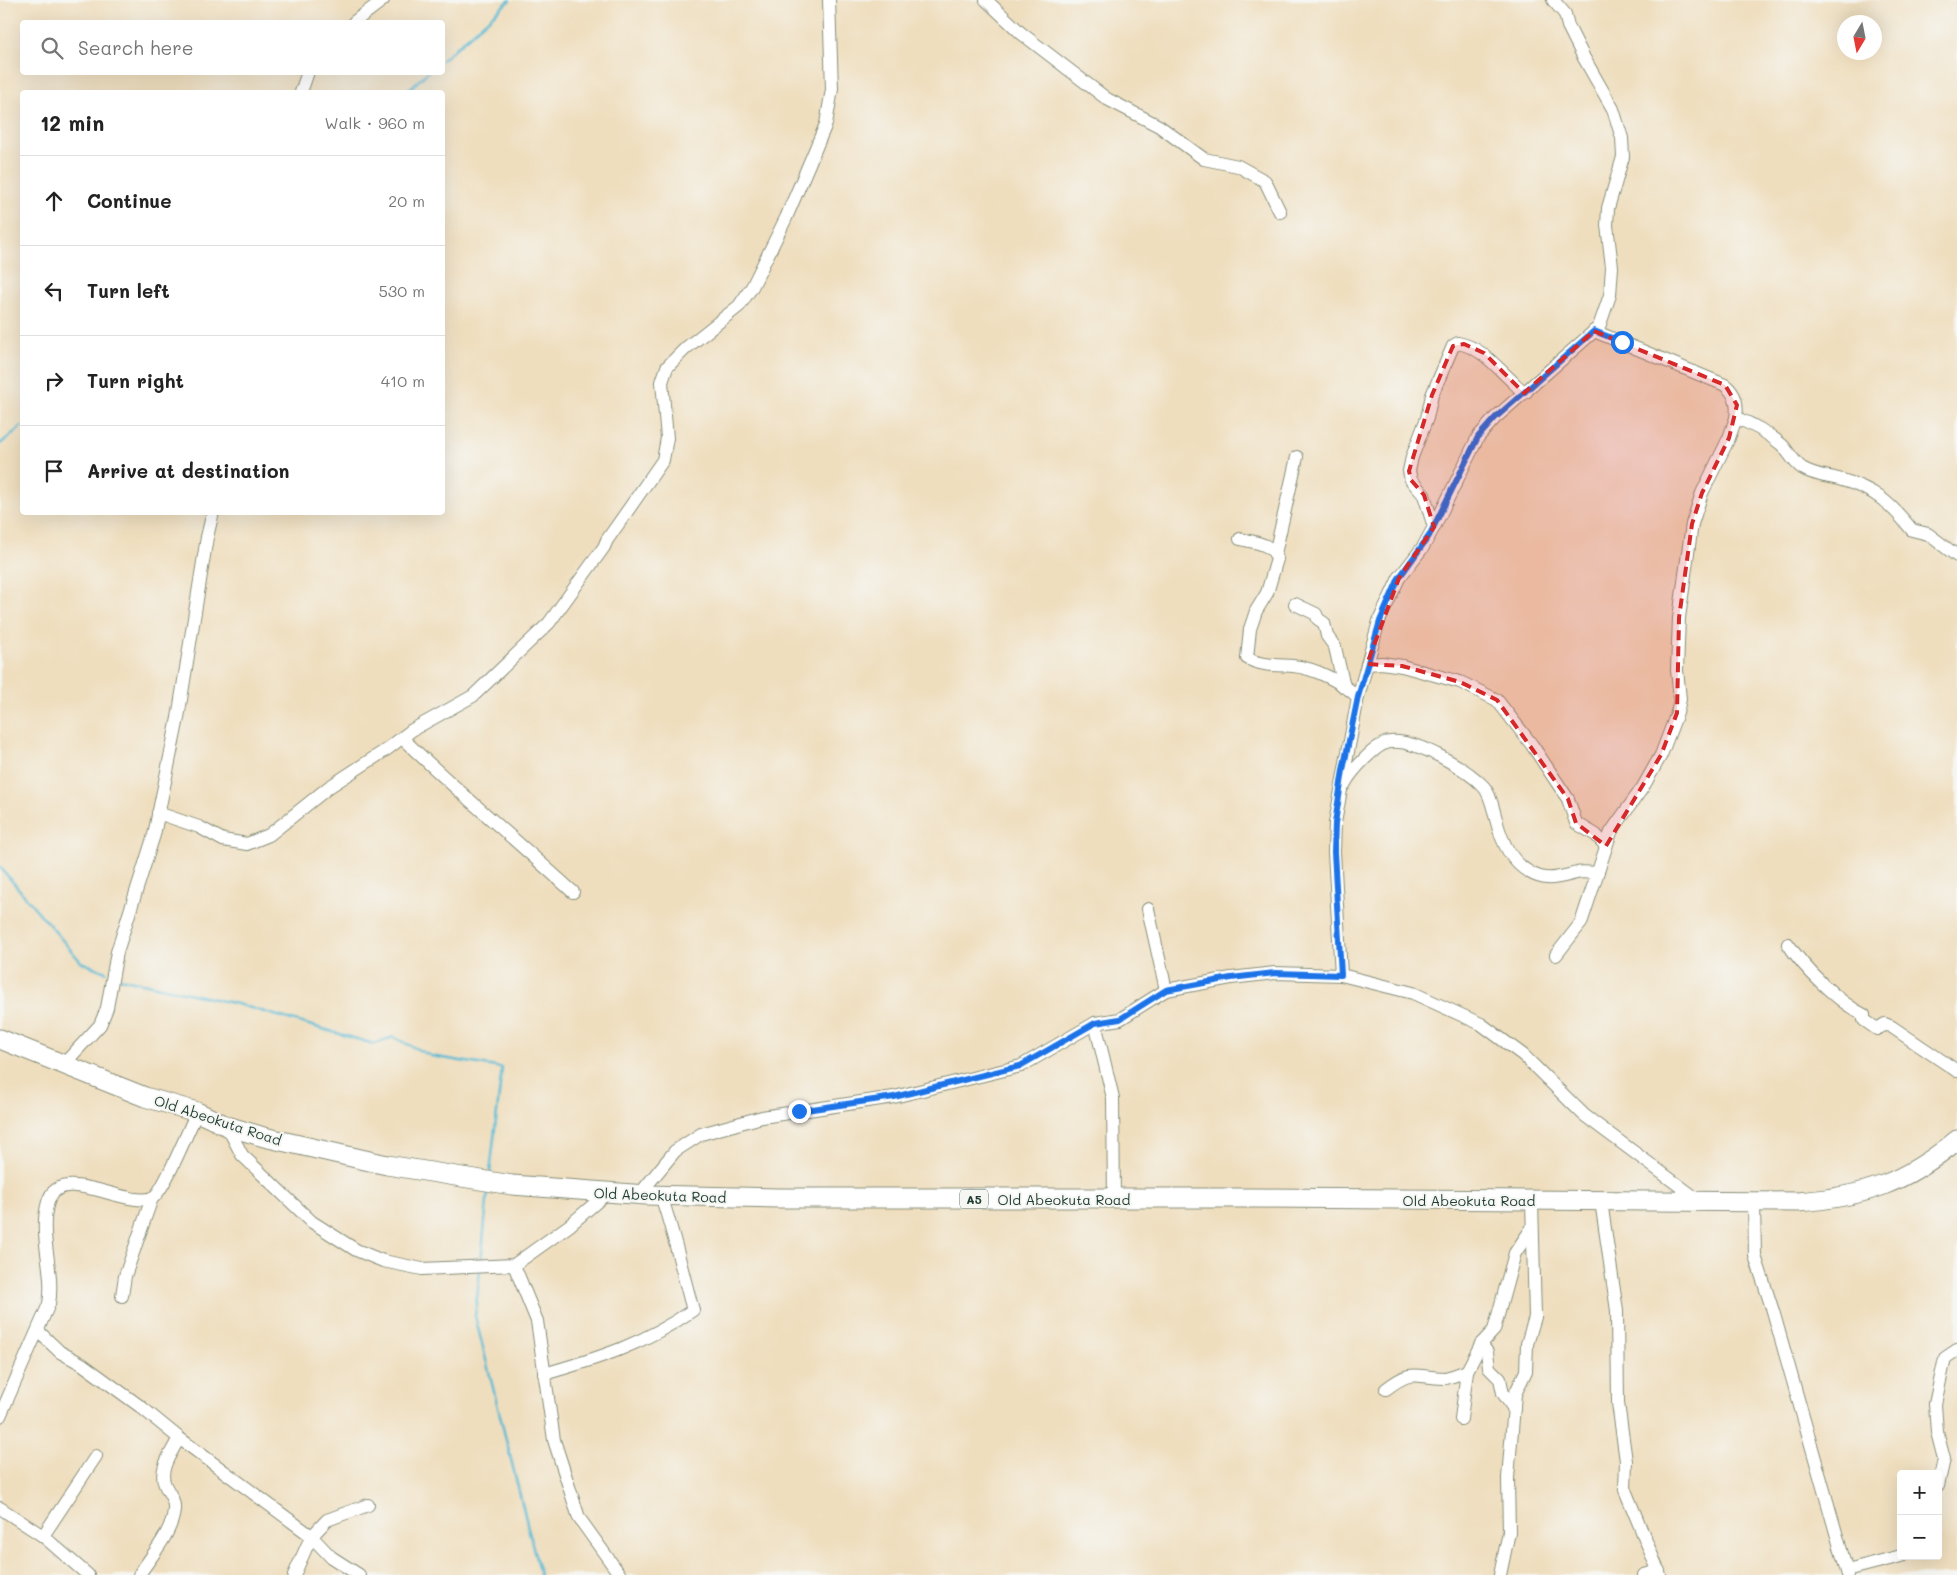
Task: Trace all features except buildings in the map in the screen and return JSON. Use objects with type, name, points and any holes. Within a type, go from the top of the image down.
[{"type":"highway","name":"Old Abeokuta Road","points":[[0,1039],[145,1097],[197,1112],[227,1126],[323,1151],[450,1177],[512,1185],[639,1195],[1701,1202],[1838,1199],[1873,1190],[1899,1180],[1957,1140]]},
{"type":"street","points":[[357,20],[383,0]]},
{"type":"street","points":[[158,813],[199,828],[223,840],[246,844],[269,835],[329,787],[412,730],[473,696],[549,622],[604,547],[663,460],[666,438],[662,382],[666,367],[686,348],[739,306],[752,287],[786,218],[826,124],[832,88],[829,0]]},
{"type":"street","points":[[986,0],[1021,33],[1107,99],[1159,126],[1204,160],[1238,166],[1265,181],[1280,212]]},
{"type":"street","points":[[1341,975],[1334,852],[1340,791],[1358,697],[1380,621],[1399,578],[1424,546],[1478,437],[1495,418],[1599,327],[1610,295],[1612,267],[1607,225],[1608,208],[1623,157],[1622,138],[1613,110],[1568,26],[1565,14],[1553,0]]},
{"type":"street","points":[[302,90],[307,75]]},
{"type":"street","points":[[1556,955],[1580,923],[1611,832],[1634,801],[1660,755],[1677,713],[1680,699],[1677,663],[1679,618],[1692,524],[1702,493],[1729,438],[1736,418],[1737,405],[1735,395],[1725,385],[1594,331]]},
{"type":"street","points":[[1434,527],[1424,495],[1411,480],[1410,471],[1412,457],[1427,418],[1432,394],[1453,346],[1458,343],[1464,344],[1484,353],[1505,375],[1526,392]]},
{"type":"street","points":[[1736,418],[1765,432],[1782,445],[1797,464],[1809,472],[1872,490],[1905,519],[1912,530],[1928,534],[1957,556]]},
{"type":"street","points":[[1297,457],[1276,554],[1275,570],[1267,593],[1256,610],[1250,629],[1248,658],[1267,664],[1305,668],[1323,674],[1358,697]]},
{"type":"street","points":[[63,1065],[100,1025],[107,1008],[118,952],[154,835],[178,718],[212,515]]},
{"type":"street","points":[[1240,539],[1268,546],[1276,554]]},
{"type":"street","points":[[1295,604],[1316,614],[1318,619],[1324,623],[1327,636],[1335,647],[1344,687]]},
{"type":"street","points":[[1367,664],[1382,663],[1402,666],[1460,682],[1497,700],[1532,745],[1568,799],[1576,823],[1596,835],[1606,846]]},
{"type":"street","points":[[402,738],[448,782],[458,788],[469,800],[498,823],[573,892]]},
{"type":"street","points":[[1340,791],[1350,773],[1388,741],[1415,744],[1443,758],[1485,788],[1507,851],[1530,873],[1551,879],[1561,879],[1578,872],[1596,873]]},
{"type":"street","points":[[1148,910],[1166,990]]},
{"type":"street","points":[[1788,944],[1795,955],[1836,996],[1864,1015],[1864,1020],[1877,1029],[1885,1024],[1892,1027],[1957,1071]]},
{"type":"street","points":[[639,1195],[675,1151],[701,1134],[762,1117],[894,1097],[1020,1066],[1095,1023],[1120,1019],[1166,990],[1231,978],[1275,973],[1341,975],[1413,993],[1481,1024],[1529,1061],[1584,1115],[1701,1202]]},
{"type":"street","points":[[1095,1023],[1113,1098],[1114,1199]]},
{"type":"street","points":[[0,1416],[49,1304],[52,1288],[46,1247],[45,1215],[48,1200],[53,1191],[60,1187],[80,1187],[141,1199],[152,1198],[158,1194],[167,1179],[197,1112]]},
{"type":"street","points":[[227,1126],[242,1155],[312,1222],[356,1250],[383,1261],[422,1269],[514,1265],[570,1225],[607,1193]]},
{"type":"street","points":[[544,1374],[603,1358],[663,1331],[693,1310],[673,1230],[661,1196]]},
{"type":"street","points":[[122,1296],[125,1276],[152,1198]]},
{"type":"street","points":[[1500,1575],[1509,1532],[1508,1478],[1515,1394],[1526,1371],[1527,1344],[1535,1317],[1532,1200]]},
{"type":"street","points":[[1601,1201],[1617,1311],[1618,1403],[1626,1462],[1625,1490],[1659,1573],[1644,1575]]},
{"type":"street","points":[[1754,1202],[1755,1256],[1782,1340],[1848,1572],[1897,1557]]},
{"type":"street","points":[[1461,1419],[1467,1371],[1482,1344],[1494,1330],[1515,1253],[1532,1228]]},
{"type":"street","points":[[514,1265],[537,1321],[554,1440],[579,1518],[620,1575]]},
{"type":"street","points":[[38,1332],[60,1352],[120,1392],[311,1537],[328,1554],[359,1575]]},
{"type":"street","points":[[1482,1344],[1487,1352],[1489,1368],[1500,1379],[1503,1393],[1514,1410]]},
{"type":"street","points":[[1942,1470],[1944,1459],[1937,1432],[1935,1404],[1945,1358],[1957,1350]]},
{"type":"street","points":[[1386,1388],[1398,1380],[1416,1373],[1446,1378],[1467,1371]]},
{"type":"street","points":[[139,1575],[168,1529],[174,1510],[172,1495],[163,1478],[163,1470],[179,1438]]},
{"type":"street","points":[[43,1536],[96,1456]]},
{"type":"street","points":[[294,1575],[311,1537],[327,1520],[368,1505]]},
{"type":"street","points":[[0,1508],[43,1536],[88,1575]]},
{"type":"highlighted area","points":[[1594,331],[1725,385],[1737,405],[1729,438],[1702,493],[1692,524],[1679,618],[1677,713],[1661,755],[1606,846],[1576,823],[1568,799],[1497,700],[1460,682],[1402,666],[1367,664],[1399,578],[1434,527],[1424,495],[1411,480],[1409,471],[1432,395],[1453,346],[1464,344],[1484,353],[1524,393]]},
{"type":"waterway","points":[[445,57],[510,0]]},
{"type":"waterway","points":[[408,90],[425,75]]},
{"type":"waterway","points":[[0,444],[20,428]]},
{"type":"waterway","points":[[0,867],[81,962],[106,972]]},
{"type":"waterway","points":[[120,978],[237,1004],[374,1044],[393,1037],[431,1056],[502,1068],[490,1173]]},
{"type":"waterway","points":[[481,1262],[488,1191]]},
{"type":"waterway","points":[[480,1270],[475,1316],[540,1575]]},
{"type":"route","points":[[799,1111],[894,1097],[1020,1066],[1095,1023],[1120,1019],[1166,990],[1231,978],[1275,973],[1341,975],[1334,852],[1335,823],[1343,770],[1358,697],[1380,621],[1399,578],[1424,546],[1478,437],[1495,418],[1594,331],[1622,342]]}]
